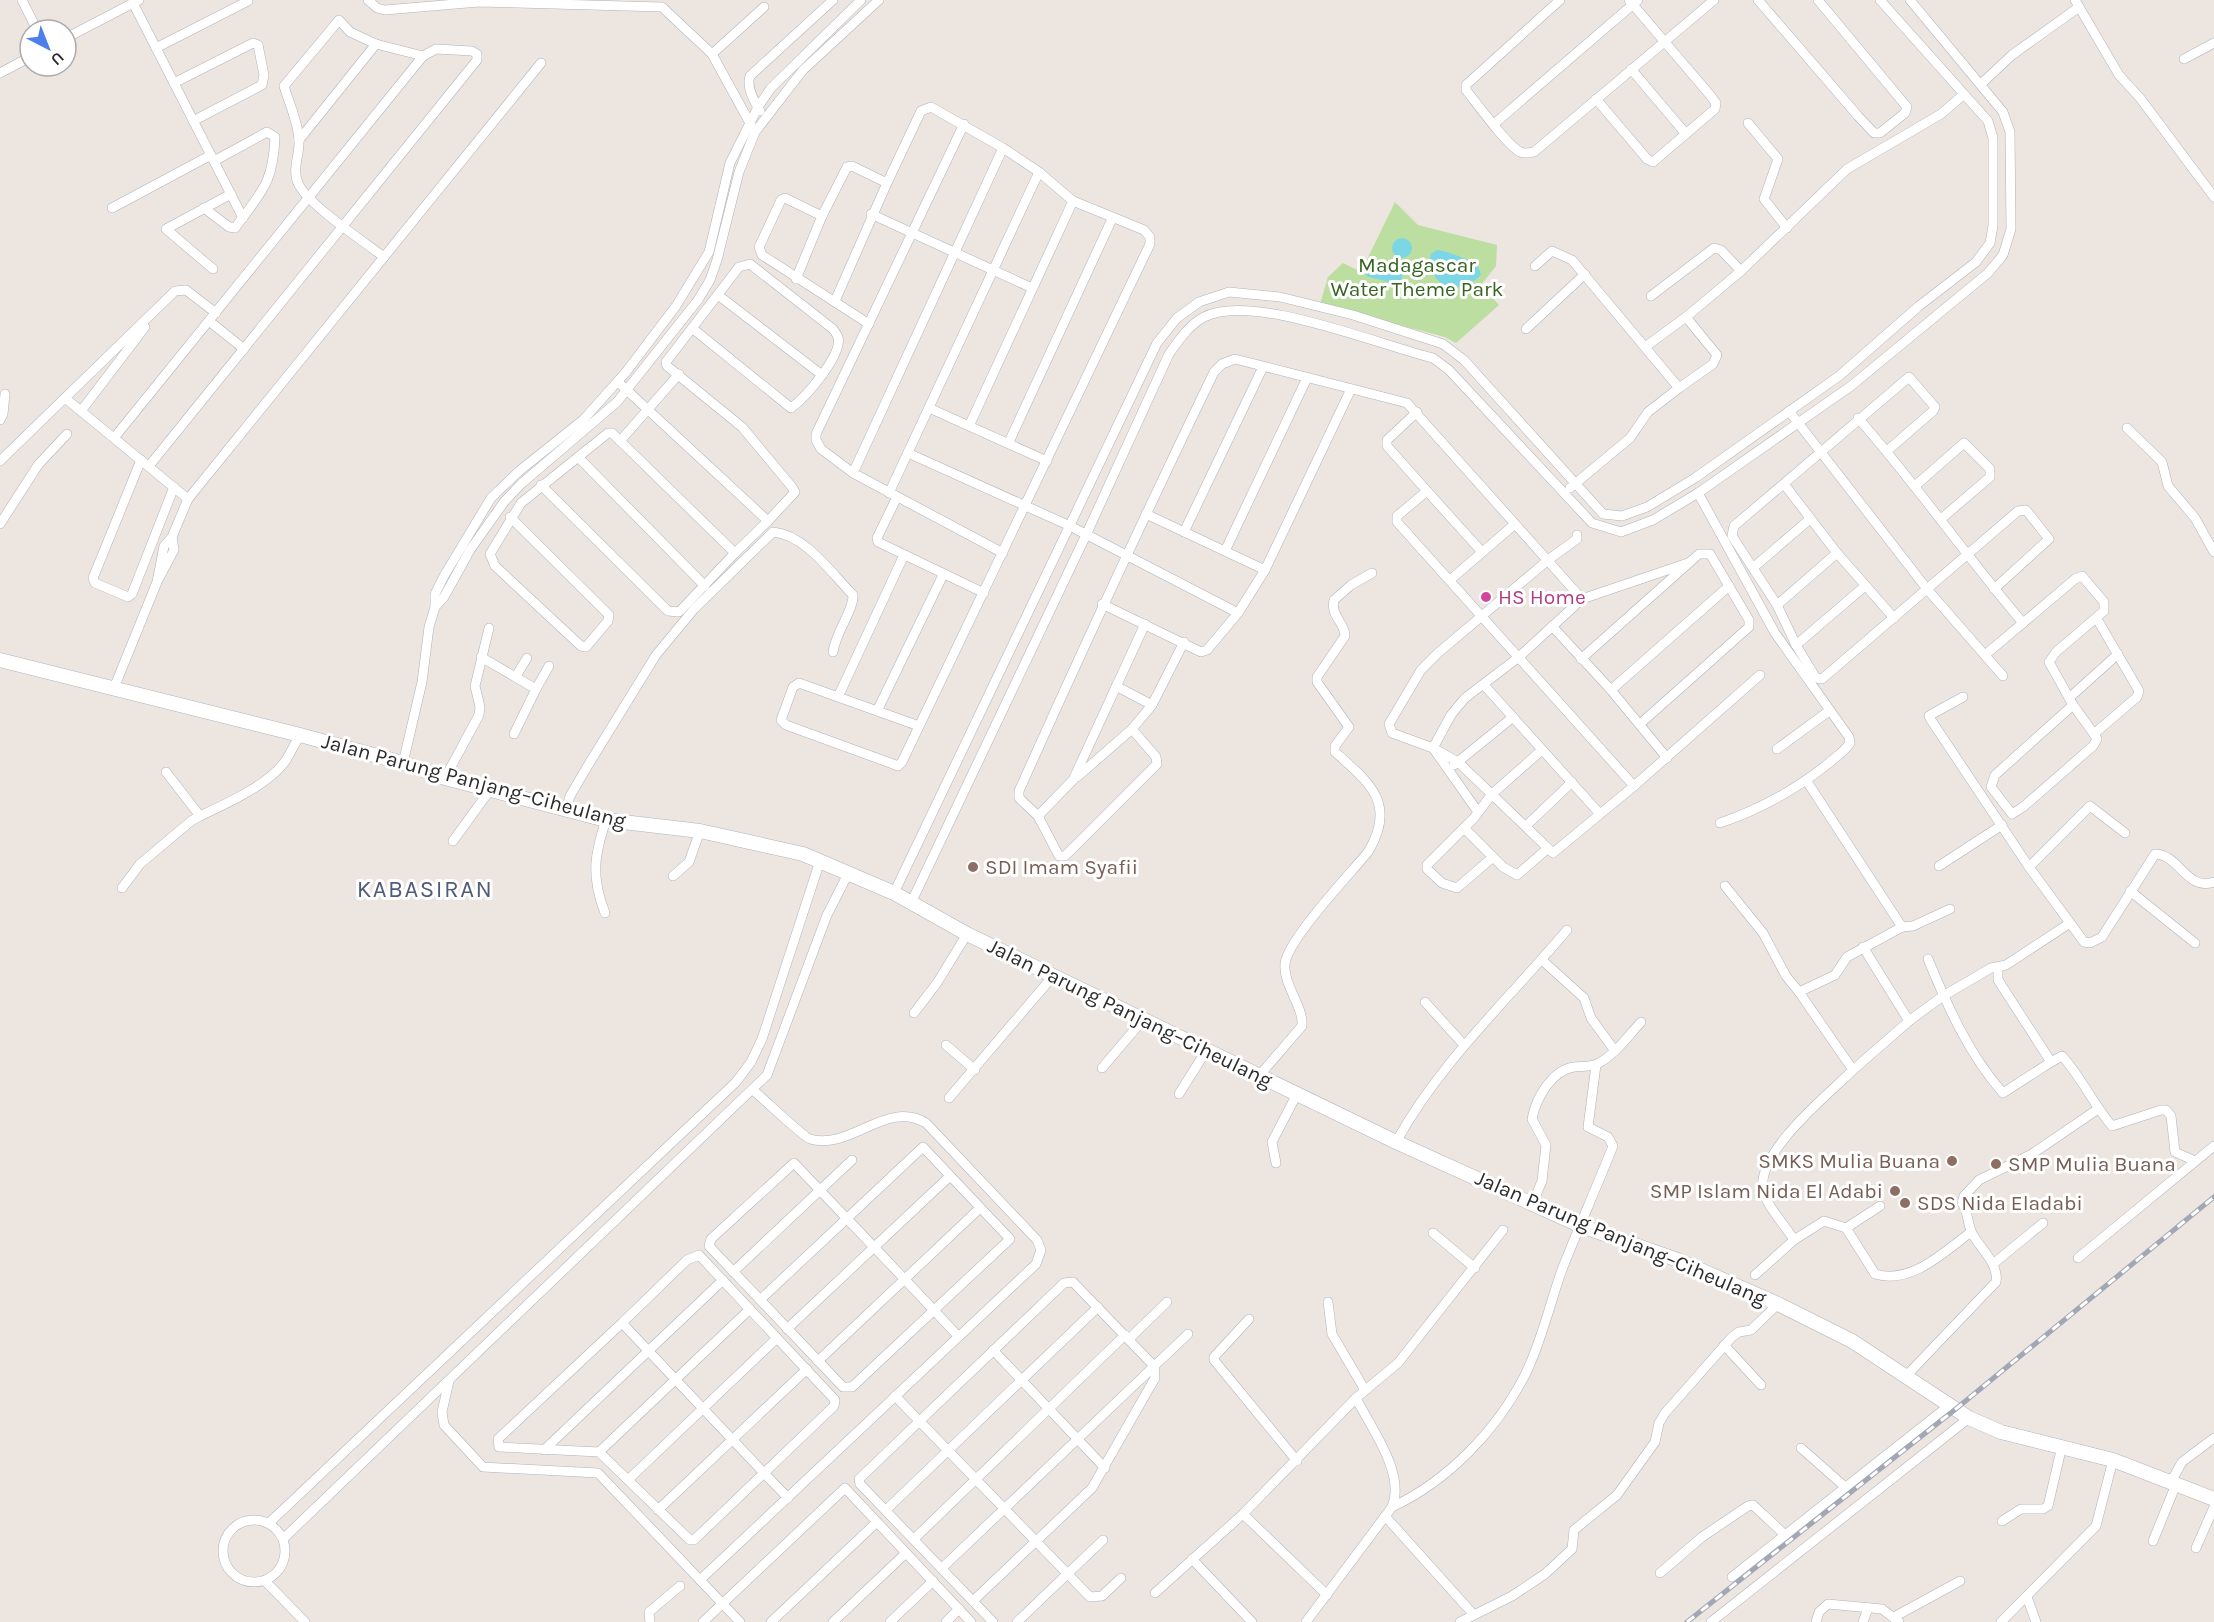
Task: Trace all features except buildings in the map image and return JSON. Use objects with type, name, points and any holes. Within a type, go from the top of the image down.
[{"type":"street","points":[[23,0],[31,18]]},
{"type":"street","points":[[368,0],[376,8],[385,10],[431,2],[479,1],[662,8],[712,54],[755,132]]},
{"type":"street","points":[[765,118],[748,81],[750,76],[833,0]]},
{"type":"street","points":[[435,607],[434,601],[440,585],[491,498],[583,420],[618,382],[665,321],[702,266],[714,238],[730,163],[758,107],[779,79],[861,0]]},
{"type":"street","points":[[403,762],[422,682],[429,627],[435,607],[444,597],[470,550],[504,502],[544,463],[592,425],[627,390],[698,300],[710,280],[739,172],[755,132],[803,70],[879,0]]},
{"type":"street","points":[[1560,0],[1466,85],[1466,90],[1494,124],[1518,151],[1526,154],[1534,152],[1714,0]]},
{"type":"street","points":[[1758,0],[1858,116],[1874,133],[1880,133],[1905,113],[1907,106],[1818,0]]},
{"type":"street","points":[[894,893],[1156,343],[1177,318],[1192,308],[1229,292],[1280,297],[1353,315],[1443,344],[1464,360],[1603,514],[1622,516],[1647,507],[1789,411],[1839,375],[1976,262],[1990,243],[1993,226],[1993,138],[1988,121],[1880,0]]},
{"type":"street","points":[[911,903],[1086,535],[1169,354],[1184,333],[1205,316],[1238,310],[1273,312],[1433,358],[1449,369],[1592,523],[1621,532],[1653,520],[1698,494],[1906,343],[1988,273],[2003,255],[2010,229],[2010,132],[2003,112],[1910,0]]},
{"type":"street","points":[[156,48],[248,1]]},
{"type":"street","points":[[1494,124],[1634,1],[1716,103],[1714,109],[1653,162],[1647,159],[1596,99]]},
{"type":"street","points":[[78,32],[136,2],[156,48],[243,218]]},
{"type":"street","points":[[1981,84],[2012,55],[2077,4],[2119,75],[2140,98],[2214,197]]},
{"type":"street","points":[[712,54],[764,7]]},
{"type":"street","points":[[384,258],[309,197],[298,185],[295,171],[299,140],[284,86],[339,20],[350,32],[376,44],[423,56]]},
{"type":"street","points":[[174,83],[253,43],[258,45],[264,75],[261,86],[193,121]]},
{"type":"street","points":[[2184,59],[2214,43]]},
{"type":"street","points":[[299,140],[376,44]]},
{"type":"street","points":[[114,438],[423,56],[436,50],[472,51],[477,54],[477,60],[344,226],[244,349],[145,463],[93,578],[95,583],[128,597],[132,594],[174,487]]},
{"type":"street","points":[[2,68],[18,62]]},
{"type":"street","points":[[114,688],[157,582],[160,555],[172,537],[188,499],[541,63]]},
{"type":"street","points":[[1631,69],[1686,134]]},
{"type":"street","points":[[1645,347],[1686,318],[1741,271],[1853,164],[1882,150],[1941,114],[1963,95]]},
{"type":"street","points":[[835,301],[871,214],[921,111],[926,107],[931,106],[1003,148],[1039,172],[1073,201],[1112,219],[1144,230],[1150,237],[1150,244],[1026,507],[902,762],[898,766],[786,725],[781,720],[795,684],[919,726]]},
{"type":"street","points":[[1748,123],[1776,155],[1777,164],[1764,199],[1787,228]]},
{"type":"street","points":[[964,124],[816,434],[816,440],[821,449],[853,473],[1003,553]]},
{"type":"street","points":[[112,208],[267,132],[273,134],[274,164],[269,182],[243,218],[232,228],[204,208]]},
{"type":"street","points":[[853,473],[1003,148]]},
{"type":"street","points":[[796,279],[822,216],[847,167],[852,166],[887,183]]},
{"type":"street","points":[[984,593],[881,544],[877,538],[908,453],[1039,172]]},
{"type":"street","points":[[213,269],[166,229],[231,194]]},
{"type":"street","points":[[822,216],[785,198],[759,247],[762,255],[869,324]]},
{"type":"street","points":[[970,424],[1073,201]]},
{"type":"street","points":[[871,214],[911,235],[954,251],[1032,288]]},
{"type":"street","points":[[1009,442],[1112,219]]},
{"type":"street","points":[[1652,296],[1714,248],[1721,250],[1741,271]]},
{"type":"street","points":[[1535,266],[1556,250],[1572,260],[1679,388]]},
{"type":"street","points":[[541,485],[668,611],[679,612],[792,498],[795,492],[792,487],[742,427],[667,366],[666,362],[692,328],[718,295],[739,267],[750,264],[833,329],[838,336],[838,350],[822,375],[791,408],[692,328]]},
{"type":"street","points":[[1526,329],[1585,274]]},
{"type":"street","points":[[0,461],[181,288],[216,313]]},
{"type":"street","points":[[718,295],[822,375]]},
{"type":"street","points":[[81,411],[165,301]]},
{"type":"street","points":[[1564,493],[1629,438],[1648,412],[1713,363],[1717,356],[1686,318]]},
{"type":"street","points":[[209,321],[244,349]]},
{"type":"street","points":[[1132,729],[1156,757],[1157,764],[1065,856],[1059,856],[1038,816],[1019,798],[1019,791],[1102,604],[1128,556],[1214,372],[1222,364],[1235,359],[1407,403],[1582,599]]},
{"type":"street","points":[[1184,532],[1263,367]]},
{"type":"street","points":[[620,441],[679,374]]},
{"type":"street","points":[[1225,551],[1307,378]]},
{"type":"street","points":[[1887,451],[1933,411],[1934,404],[1913,379],[1905,378],[1734,526],[1732,536],[1754,567],[1816,678],[1822,679],[1966,556],[2022,510],[2026,510],[2049,536],[2048,542],[1994,589]]},
{"type":"street","points":[[618,382],[649,408],[768,522]]},
{"type":"street","points":[[1102,604],[1205,651],[1238,613],[1265,570],[1351,389]]},
{"type":"street","points":[[0,420],[3,414],[5,394]]},
{"type":"street","points":[[65,398],[188,499]]},
{"type":"street","points":[[929,408],[970,424],[1047,461]]},
{"type":"street","points":[[1789,411],[1927,590],[2003,676]]},
{"type":"street","points":[[1417,412],[1386,443],[1482,552]]},
{"type":"street","points":[[1858,418],[1916,485],[1966,556],[2023,623]]},
{"type":"street","points":[[2127,428],[2162,462],[2168,486],[2195,518],[2214,552]]},
{"type":"street","points":[[510,518],[609,615],[608,621],[586,647],[581,646],[495,566],[490,554],[510,518],[521,503],[608,433],[620,441],[735,553]]},
{"type":"street","points":[[0,524],[38,465],[67,434]]},
{"type":"street","points":[[1916,485],[1964,443],[1990,469],[1990,477],[1941,519]]},
{"type":"street","points":[[908,453],[1070,526],[1238,613]]},
{"type":"street","points":[[578,457],[705,586]]},
{"type":"street","points":[[1784,484],[1810,519],[1894,618]]},
{"type":"street","points":[[1427,490],[1397,516],[1397,522],[1634,786]]},
{"type":"street","points":[[1698,494],[1775,633],[1849,737],[1850,742],[1806,780],[1768,804],[1720,823]]},
{"type":"street","points":[[1146,514],[1265,570]]},
{"type":"street","points":[[1603,514],[1577,535],[1577,539],[1563,547],[1421,670],[1389,724],[1392,733],[1433,748],[1458,762],[1527,825],[1547,849],[1558,851],[1760,675]]},
{"type":"street","points":[[1754,567],[1810,519]]},
{"type":"street","points":[[1450,580],[1515,524]]},
{"type":"street","points":[[566,810],[570,796],[656,655],[694,609],[773,532],[791,537],[813,554],[853,595],[851,608],[837,635],[833,652]]},
{"type":"street","points":[[1776,605],[1838,553]]},
{"type":"street","points":[[1581,659],[1699,554],[1710,554],[1749,620],[1749,627],[1640,724]]},
{"type":"street","points":[[838,697],[904,555]]},
{"type":"street","points":[[1433,748],[1458,706],[1519,657],[1582,599],[1688,563]]},
{"type":"street","points":[[1258,1076],[1302,1026],[1303,1018],[1296,1007],[1286,977],[1285,962],[1292,948],[1377,837],[1379,801],[1366,779],[1335,752],[1335,746],[1349,727],[1317,677],[1345,636],[1345,629],[1333,612],[1334,600],[1351,585],[1372,573]]},
{"type":"street","points":[[877,711],[943,575]]},
{"type":"street","points":[[1985,655],[2080,576],[2085,578],[2104,602],[2104,611],[2097,619],[2050,659],[2050,667],[2071,702],[2097,740],[2093,746],[2012,814],[1991,787],[1995,775],[2071,702],[2118,654]]},
{"type":"street","points":[[1611,690],[1729,586]]},
{"type":"street","points":[[1796,645],[1865,586]]},
{"type":"street","points":[[2094,734],[2139,694],[2097,619]]},
{"type":"street","points":[[1073,780],[1145,624]]},
{"type":"street","points":[[1552,626],[1611,690],[1666,758]]},
{"type":"street","points":[[445,778],[479,715],[480,706],[475,686],[489,628]]},
{"type":"street","points":[[1038,816],[1073,780],[1132,729],[1152,705],[1184,642]]},
{"type":"street","points":[[481,657],[536,689]]},
{"type":"street","points":[[516,676],[527,658]]},
{"type":"street","name":"Jalan Parung Panjang–Ciheulang","points":[[0,660],[403,762],[445,778],[606,820],[700,831],[760,843],[849,872],[1142,1021],[1396,1142],[1533,1202],[1581,1226],[1678,1260],[1778,1304],[1852,1341],[1907,1375],[1969,1418],[2001,1432],[2113,1460],[2174,1481],[2214,1499]]},
{"type":"street","points":[[514,734],[549,666]]},
{"type":"street","points":[[1484,685],[1600,814]]},
{"type":"street","points":[[1116,686],[1152,705]]},
{"type":"street","points":[[1964,697],[1929,716],[2029,867],[2084,942],[2097,941],[2102,937],[2152,856],[2158,854],[2196,883],[2205,885],[2214,882]]},
{"type":"street","points":[[1777,749],[1829,711]]},
{"type":"street","points":[[1449,770],[1513,717]]},
{"type":"street","points":[[122,888],[140,864],[190,821],[230,803],[276,770],[285,761],[300,735]]},
{"type":"street","points":[[1433,748],[1478,812]]},
{"type":"street","points":[[1492,857],[1457,888],[1442,883],[1429,872],[1427,865],[1464,828],[1492,794],[1542,750]]},
{"type":"street","points":[[166,772],[200,816]]},
{"type":"street","points":[[1806,780],[1902,927]]},
{"type":"street","points":[[1527,825],[1572,782]]},
{"type":"street","points":[[453,841],[490,790]]},
{"type":"street","points":[[2029,867],[2090,806],[2125,833]]},
{"type":"street","points":[[605,913],[597,889],[595,865],[596,851],[606,820]]},
{"type":"street","points":[[1940,866],[2002,825]]},
{"type":"street","points":[[1464,828],[1503,867],[1517,875],[1547,849]]},
{"type":"street","points":[[673,876],[688,862],[700,831]]},
{"type":"street","points":[[269,1523],[736,1082],[751,1062],[762,1039],[819,861]]},
{"type":"street","points":[[283,1539],[754,1091],[767,1075],[827,915],[849,872]]},
{"type":"street","points":[[1725,886],[1763,933],[1785,975],[1853,1070]]},
{"type":"street","points":[[2130,891],[2195,943]]},
{"type":"street","points":[[1799,992],[1835,975],[1844,960],[1863,947],[1902,927],[1913,926],[1950,909]]},
{"type":"street","points":[[1794,1240],[1766,1197],[1764,1175],[1777,1150],[1794,1128],[1853,1070],[1909,1021],[1943,996],[1991,968],[2006,966],[2070,922]]},
{"type":"street","points":[[1396,1142],[1411,1114],[1464,1045],[1567,930]]},
{"type":"street","points":[[914,1013],[937,983],[967,934]]},
{"type":"street","points":[[1863,947],[1909,1021]]},
{"type":"street","points":[[1928,959],[1943,996],[1985,1074],[2003,1093],[2062,1056],[2080,1075],[2098,1109],[2112,1126],[2166,1110],[2170,1116],[2175,1152],[2195,1161]]},
{"type":"street","points":[[1542,960],[1584,998],[1592,1018],[1615,1051]]},
{"type":"street","points":[[1998,968],[1998,980],[2051,1062]]},
{"type":"street","points":[[949,1098],[1054,975]]},
{"type":"street","points":[[1425,1002],[1464,1045]]},
{"type":"street","points":[[1102,1068],[1142,1021]]},
{"type":"street","points":[[1533,1202],[1542,1181],[1546,1144],[1533,1119],[1538,1100],[1545,1087],[1564,1070],[1596,1065],[1615,1051],[1641,1022]]},
{"type":"street","points":[[946,1045],[975,1070]]},
{"type":"street","points":[[1179,1094],[1206,1051]]},
{"type":"street","points":[[1392,1507],[1409,1500],[1452,1468],[1499,1416],[1525,1374],[1563,1269],[1614,1146],[1608,1137],[1588,1127],[1596,1065]]},
{"type":"street","points":[[700,1580],[1036,1264],[1041,1250],[1037,1240],[926,1123],[914,1116],[885,1121],[845,1136],[813,1140],[804,1137],[788,1119],[754,1091]]},
{"type":"street","points":[[1276,1163],[1272,1142],[1297,1094]]},
{"type":"street","points":[[1907,1375],[1996,1282],[1997,1276],[1993,1264],[1971,1232],[1968,1212],[1962,1203],[1964,1196],[1979,1180],[2032,1154],[2098,1109]]},
{"type":"street","points":[[2078,1258],[2214,1146]]},
{"type":"street","points":[[760,1300],[847,1218],[923,1147],[1010,1239],[934,1311],[852,1387],[843,1388],[709,1246],[710,1242],[790,1164],[794,1163],[847,1218],[934,1311],[958,1336]]},
{"type":"street","points":[[733,1272],[852,1160]]},
{"type":"street","points":[[788,1329],[950,1176]]},
{"type":"street","points":[[1846,1228],[1880,1206]]},
{"type":"street","points":[[818,1361],[980,1208]]},
{"type":"street","points":[[1755,1275],[1794,1240],[1824,1221],[1846,1228],[1875,1274],[1883,1276],[1909,1273],[1923,1267],[1971,1232]]},
{"type":"street","points":[[1993,1264],[2043,1223]]},
{"type":"street","points":[[1155,1593],[1243,1514],[1356,1398],[1398,1363],[1503,1230]]},
{"type":"street","points":[[1433,1233],[1475,1268]]},
{"type":"street","points":[[699,1255],[723,1280],[835,1400],[834,1406],[694,1540],[686,1539],[629,1479],[599,1452],[502,1449],[497,1444],[498,1439],[694,1256],[699,1255]]},
{"type":"street","points":[[544,1450],[723,1280]]},
{"type":"street","points":[[973,1600],[1092,1488],[1155,1378],[1154,1366],[1073,1282],[1064,1283],[860,1479],[860,1484],[993,1622]]},
{"type":"street","points":[[914,1539],[1049,1408],[1167,1302]]},
{"type":"street","points":[[1328,1302],[1332,1334],[1365,1390]]},
{"type":"street","points":[[1460,1622],[1512,1596],[1545,1574],[1570,1552],[1574,1530],[1617,1495],[1655,1442],[1661,1418],[1724,1345],[1736,1334],[1751,1330],[1778,1304]]},
{"type":"street","points":[[886,1510],[1098,1307]]},
{"type":"street","points":[[599,1452],[750,1309]]},
{"type":"street","points":[[1249,1319],[1214,1357],[1214,1360],[1297,1461]]},
{"type":"street","points":[[622,1323],[788,1498]]},
{"type":"street","points":[[942,1568],[1188,1334]]},
{"type":"street","points":[[629,1479],[777,1338]]},
{"type":"street","points":[[1724,1345],[1761,1385]]},
{"type":"street","points":[[993,1350],[1105,1468]]},
{"type":"street","points":[[658,1510],[807,1369]]},
{"type":"street","points":[[449,1381],[442,1412],[444,1425],[483,1467],[598,1473],[740,1622]]},
{"type":"street","points":[[895,1396],[1090,1597],[1102,1596],[1121,1578]]},
{"type":"street","points":[[1306,1622],[1392,1507],[1397,1490],[1396,1479],[1356,1398]]},
{"type":"street","points":[[1732,1577],[1844,1486],[1951,1404]]},
{"type":"street","points":[[1711,1622],[1969,1418]]},
{"type":"street","points":[[2152,1540],[2182,1462],[2214,1438]]},
{"type":"street","points":[[2002,1521],[2021,1509],[2043,1509],[2048,1506],[2062,1446]]},
{"type":"street","points":[[1801,1448],[1844,1486]]},
{"type":"street","points":[[2001,1622],[2096,1526],[2113,1460]]},
{"type":"street","points":[[703,1622],[845,1488],[971,1622]]},
{"type":"street","points":[[1660,1573],[1702,1538],[1748,1506],[1753,1505],[1784,1534]]},
{"type":"street","points":[[2196,1548],[2214,1507]]},
{"type":"street","points":[[1243,1514],[1327,1595]]},
{"type":"street","points":[[1385,1516],[1473,1614]]},
{"type":"street","points":[[248,1520],[269,1523],[283,1539],[285,1549],[280,1568],[265,1581],[255,1583],[236,1578],[223,1561],[224,1540],[238,1524],[248,1520]]},
{"type":"street","points":[[771,1622],[877,1522]]},
{"type":"street","points":[[1017,1622],[1102,1540]]},
{"type":"street","points":[[833,1622],[906,1553]]},
{"type":"street","points":[[1192,1559],[1252,1622]]},
{"type":"street","points":[[265,1581],[305,1622]]},
{"type":"street","points":[[890,1622],[933,1581]]},
{"type":"street","points":[[1816,1622],[1819,1612],[1828,1604],[1882,1609],[1897,1619],[1960,1581]]},
{"type":"street","points":[[650,1622],[650,1612],[680,1586]]},
{"type":"street","points":[[2027,1597],[2036,1622]]},
{"type":"street","points":[[1863,1622],[1868,1608]]},
{"type":"street","points":[[946,1622],[959,1609]]},
{"type":"green space","name":"Madagascar Water Theme Park","points":[[1395,202],[1418,225],[1497,245],[1496,266],[1481,285],[1499,305],[1456,343],[1445,337],[1320,304],[1328,277],[1343,263],[1361,272]]},
{"type":"water","points":[[1402,238],[1409,241],[1412,248],[1409,255],[1402,258],[1395,255],[1392,248],[1395,241]]},
{"type":"water","points":[[1437,250],[1476,262],[1481,274],[1478,278],[1459,287],[1444,285],[1428,267],[1431,254]]},
{"type":"water","points":[[1370,260],[1373,261],[1373,265],[1397,271],[1399,266],[1405,267],[1400,285],[1366,276]]},
{"type":"railway","points":[[1687,1622],[1957,1408],[2214,1197]]},
{"type":"place","name":"HS Home","points":[[1486,597]]},
{"type":"place","name":"SDI Imam Syafii","points":[[973,867]]},
{"type":"place","name":"SMKS Mulia Buana","points":[[1952,1161]]},
{"type":"place","name":"SMP Mulia Buana","points":[[1996,1164]]},
{"type":"place","name":"SMP Islam Nida El Adabi","points":[[1895,1191]]},
{"type":"place","name":"SDS Nida Eladabi","points":[[1905,1203]]},
{"type":"district","name":"KABASIRAN","points":[[425,889]]}]
